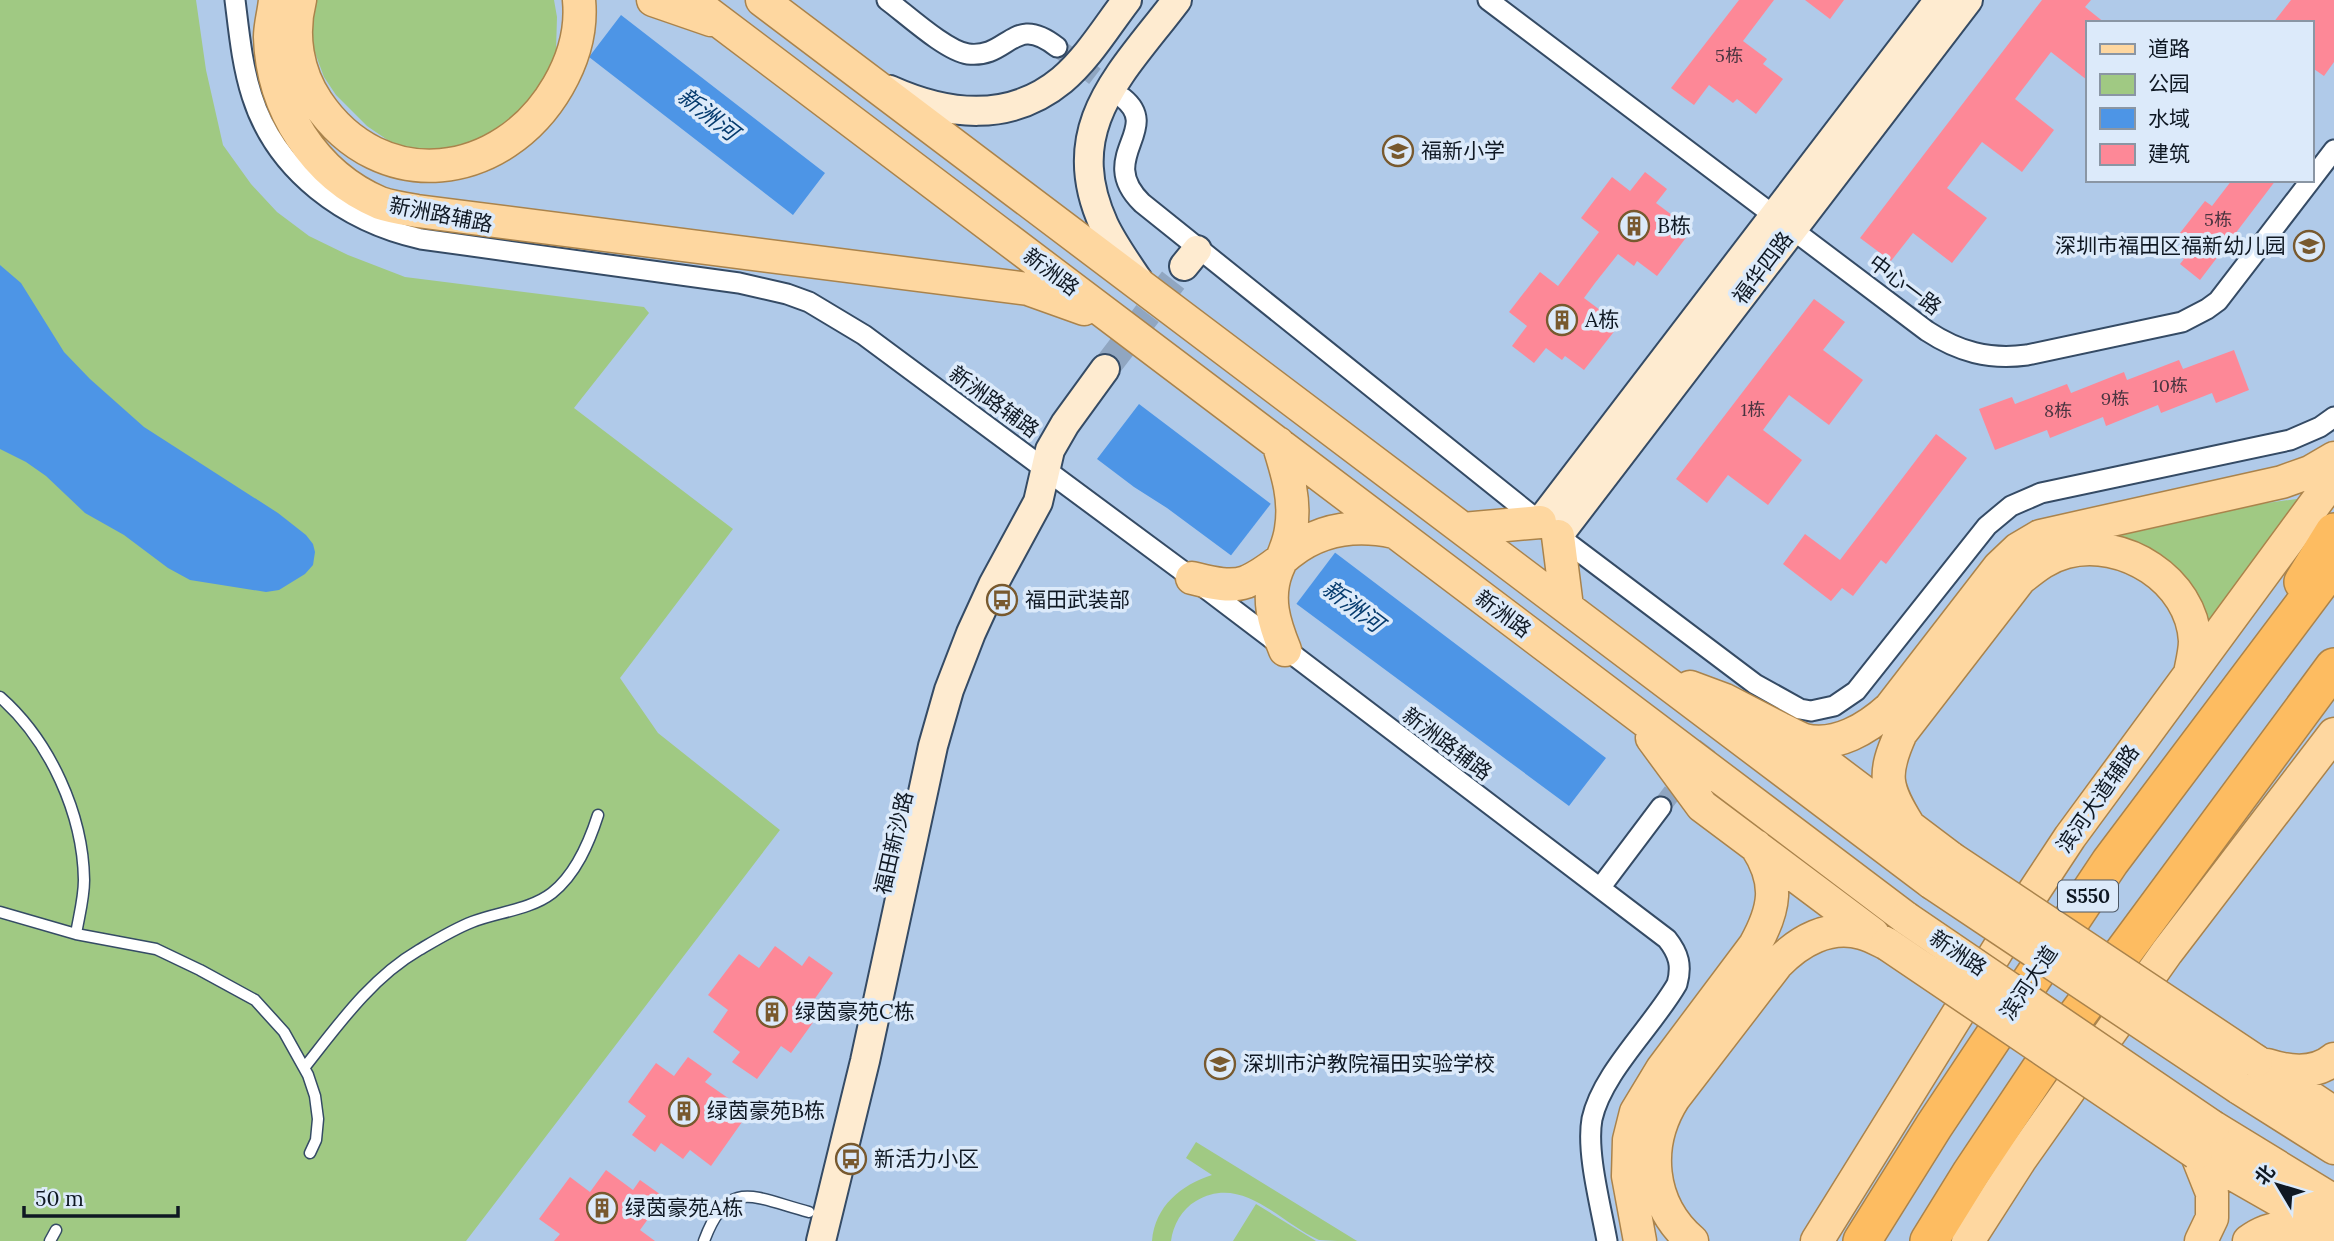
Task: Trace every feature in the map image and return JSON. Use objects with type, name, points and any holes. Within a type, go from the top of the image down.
[{"type":"highway","points":[[2249,678],[2318,556],[2334,533]]},
{"type":"highway","name":"滨河大道","points":[[1862,1241],[1934,1126],[2110,862],[2334,565]]},
{"type":"highway","name":"S550","points":[[1929,1241],[1970,1173],[2069,1026],[2334,667]]},
{"type":"highway","points":[[2267,757],[2334,680]]},
{"type":"main road","points":[[275,0],[270,35],[273,67],[277,88],[289,118],[305,143],[330,169],[354,189],[384,204],[417,211],[1028,289],[1074,304],[1125,328]]},
{"type":"main road","points":[[300,0],[296,18],[299,60],[308,87],[322,108],[341,130],[364,148],[400,163],[427,166],[455,163],[490,153],[511,141],[528,126],[565,74],[581,19],[579,0]]},
{"type":"main road","points":[[653,0],[724,25]]},
{"type":"main road","name":"新洲路","points":[[691,0],[1906,918],[2213,1127],[2334,1200]]},
{"type":"main road","name":"新洲路","points":[[762,0],[1932,883],[2239,1088],[2334,1148]]},
{"type":"main road","points":[[1278,443],[1290,487],[1293,516],[1288,546],[1272,587],[1271,603],[1285,650]]},
{"type":"main road","points":[[1658,676],[1725,700],[1805,740],[1828,741],[1850,735],[1872,724],[1890,708],[1999,567],[2018,550],[2040,536],[2282,482],[2310,472],[2334,458]]},
{"type":"main road","name":"滨河大道辅路","points":[[1819,1236],[2033,892],[2105,787],[2334,478]]},
{"type":"main road","points":[[1192,578],[1228,584],[1244,582],[1319,536],[1353,527],[1395,532]]},
{"type":"main road","points":[[1463,529],[1549,529],[1567,607]]},
{"type":"main road","points":[[1909,826],[1895,803],[1888,782],[1890,758],[1901,733],[2020,579],[2042,561],[2068,552],[2097,550],[2121,554],[2146,564],[2165,578],[2178,594],[2190,617],[2195,642],[2190,673]]},
{"type":"main road","points":[[1633,711],[1702,806],[1887,944],[2196,1153],[2334,1234]]},
{"type":"main road","points":[[1779,728],[1951,858],[2334,1113]]},
{"type":"main road","points":[[1968,1241],[2020,1160],[2167,952],[2334,734]]},
{"type":"main road","points":[[2303,775],[2334,759]]},
{"type":"main road","points":[[1640,1241],[1628,1176],[1629,1140],[1634,1119],[1650,1085],[1755,945],[1767,923],[1773,902],[1772,881],[1767,863],[1756,846]]},
{"type":"main road","points":[[1692,1241],[1668,1214],[1657,1179],[1655,1155],[1658,1130],[1674,1098],[1777,964],[1794,947],[1812,937],[1840,931],[1861,932],[1887,944]]},
{"type":"main road","points":[[2256,1061],[2281,1070],[2307,1072],[2334,1059]]},
{"type":"main road","points":[[2196,1153],[2212,1193],[2213,1218],[2201,1241]]},
{"type":"main road","points":[[2249,1241],[2277,1227],[2291,1226],[2334,1234]]},
{"type":"street","name":"新洲路辅路","points":[[235,0],[251,95],[273,140],[285,158],[310,184],[356,217],[377,227],[421,239],[739,283],[788,294],[846,322],[1192,578],[1667,939],[1675,948],[1679,959],[1681,971],[1677,984],[1605,1088],[1592,1121],[1592,1154],[1606,1241]]},
{"type":"street","points":[[887,0],[959,52],[977,54],[988,51],[1028,33],[1042,36],[1057,47]]},
{"type":"street","points":[[868,80],[910,99],[945,108],[983,111],[1013,108],[1040,95],[1063,79],[1127,0]]},
{"type":"street","points":[[1144,288],[1104,226],[1089,181],[1087,159],[1091,128],[1105,99],[1123,85],[1177,0]]},
{"type":"street","name":"中心一路","points":[[1488,0],[1942,341],[1983,356],[2011,357],[2182,322],[2207,310],[2228,289],[2309,182]]},
{"type":"street","name":"福华四路","points":[[1784,222],[1939,0]]},
{"type":"street","name":"福华四路","points":[[1549,529],[1784,222],[1968,0]]},
{"type":"street","points":[[1123,85],[1136,118],[1137,128],[1124,161],[1128,189],[1191,258],[1549,529],[1752,688],[1800,709],[1823,710],[1845,699],[1867,679],[1974,540],[1997,516],[2025,499],[2059,488],[2290,440],[2320,427],[2334,417]]},
{"type":"street","name":"中心一路","points":[[2313,177],[2334,150]]},
{"type":"street","name":"福田新沙路","points":[[821,1241],[865,1061],[933,746],[949,690],[993,585],[1038,502],[1050,450],[1105,369]]},
{"type":"street","name":"福田新沙路","points":[[802,1241],[850,1044],[916,744],[933,684],[955,629],[1001,536],[1024,492],[1044,467]]},
{"type":"street","points":[[1600,888],[1661,807]]},
{"type":"lane","points":[[0,697],[34,734],[76,818],[84,883],[76,934]]},
{"type":"lane","points":[[304,1068],[350,1010],[380,979],[418,950],[469,923],[517,908],[555,891],[584,852],[597,815]]},
{"type":"lane","points":[[0,912],[76,934],[156,949],[255,1000],[284,1032],[304,1068],[315,1096],[318,1119],[316,1140],[310,1153]]},
{"type":"lane","points":[[704,1241],[716,1214],[724,1204],[735,1197],[751,1197],[809,1212]]},
{"type":"lane","points":[[50,1241],[56,1230]]},
{"type":"green space","points":[[0,0],[196,0],[206,70],[223,145],[251,184],[277,212],[309,236],[348,255],[405,277],[644,307],[649,313],[574,408],[733,529],[620,678],[658,733],[780,830],[466,1241],[0,1241]]},
{"type":"green space","points":[[313,0],[554,0],[557,17],[556,51],[552,68],[540,93],[492,138],[435,152],[399,145],[367,126],[336,95],[324,77],[310,39]]},
{"type":"green space","points":[[2310,497],[2211,630],[2202,612],[2087,542],[2168,525],[2181,518],[2204,512]]},
{"type":"green space","points":[[1196,1142],[1357,1241],[1319,1240],[1260,1204],[1229,1193],[1213,1194],[1196,1201],[1186,1208],[1179,1218],[1171,1241],[1152,1241],[1158,1217],[1164,1207],[1180,1191],[1212,1175],[1186,1158]]},
{"type":"green space","points":[[1256,1204],[1316,1241],[1233,1241]]},
{"type":"water","name":"新洲河","points":[[621,15],[825,173],[793,215],[589,57]]},
{"type":"water","points":[[0,265],[21,283],[64,352],[144,427],[278,513],[306,535],[315,552],[313,565],[305,574],[279,590],[266,592],[190,580],[168,568],[124,535],[85,513],[46,476],[0,449]]},
{"type":"water","name":"新洲河","points":[[1139,404],[1606,758],[1569,806],[1097,459]]},
{"type":"pier","points":[[1273,501],[1337,550],[1294,607],[1229,558]]},
{"type":"building","points":[[1739,0],[1774,0],[1743,41],[1767,59],[1763,64],[1783,79],[1756,114],[1737,99],[1733,103],[1709,85],[1694,105],[1671,88]]},
{"type":"building","points":[[1805,0],[1844,0],[1830,19]]},
{"type":"building","points":[[2042,0],[2091,0],[2085,7],[2102,21],[2086,21],[2086,79],[2051,52],[2015,99],[2054,130],[2022,172],[1982,142],[1947,188],[1987,218],[1952,263],[1913,233],[1891,261],[1860,238]]},
{"type":"building","points":[[2291,0],[2334,0],[2334,62],[2324,76],[2313,68],[2313,21],[2275,21]]},
{"type":"building","points":[[1645,172],[1667,189],[1656,203],[1672,215],[1668,220],[1688,235],[1657,276],[1637,261],[1634,266],[1618,254],[1595,283],[1584,298],[1600,310],[1596,315],[1616,329],[1584,370],[1565,356],[1562,360],[1546,348],[1534,363],[1512,346],[1527,326],[1509,312],[1540,272],[1558,286],[1599,232],[1581,218],[1612,177],[1630,191]]},
{"type":"building","points":[[2230,182],[2274,182],[2200,280],[2180,264],[2184,259],[2176,253],[2187,239],[2180,233],[2205,201],[2212,206]]},
{"type":"building","points":[[1814,299],[1845,322],[1823,350],[1863,380],[1829,425],[1789,395],[1763,430],[1802,460],[1768,505],[1728,475],[1707,503],[1676,479]]},
{"type":"building","points":[[2234,350],[2249,390],[2216,403],[2212,393],[2161,413],[2158,405],[2106,426],[2103,417],[2050,438],[2047,430],[1995,450],[1979,409],[2012,397],[2015,404],[2067,384],[2071,393],[2124,372],[2127,380],[2179,360],[2183,369]]},
{"type":"building","points":[[1936,434],[1967,458],[1886,564],[1881,560],[1853,596],[1842,588],[1831,601],[1783,564],[1805,534],[1840,560]]},
{"type":"building","name":"绿茵豪苑C栋","points":[[775,946],[802,966],[809,956],[833,973],[809,1007],[819,1014],[791,1053],[781,1046],[757,1079],[732,1062],[740,1052],[713,1032],[728,1010],[708,995],[739,954],[759,968]]},
{"type":"building","name":"绿茵豪苑B栋","points":[[688,1057],[712,1074],[705,1082],[728,1098],[721,1107],[742,1122],[711,1166],[690,1150],[683,1159],[661,1143],[655,1152],[632,1135],[646,1116],[628,1102],[656,1063],[674,1076]]},
{"type":"building","name":"绿茵豪苑A栋","points":[[606,1170],[633,1190],[640,1180],[664,1197],[640,1230],[655,1241],[554,1241],[560,1234],[539,1219],[570,1177],[590,1192]]},
{"type":"tunnel","points":[[1057,47],[1119,95]]},
{"type":"tunnel","points":[[1105,369],[1184,266]]},
{"type":"tunnel","points":[[1661,807],[1748,693]]},
{"type":"place","name":"福新小学","points":[[1398,151]]},
{"type":"place","name":"B栋","points":[[1634,226]]},
{"type":"place","name":"深圳市福田区福新幼儿园","points":[[2309,246]]},
{"type":"place","name":"A栋","points":[[1562,320]]},
{"type":"place","name":"福田武装部","points":[[1002,600]]},
{"type":"place","name":"绿茵豪苑C栋","points":[[772,1012]]},
{"type":"place","name":"深圳市沪教院福田实验学校","points":[[1220,1064]]},
{"type":"place","name":"绿茵豪苑B栋","points":[[684,1111]]},
{"type":"place","name":"新活力小区","points":[[851,1159]]},
{"type":"place","name":"绿茵豪苑A栋","points":[[602,1208]]}]
